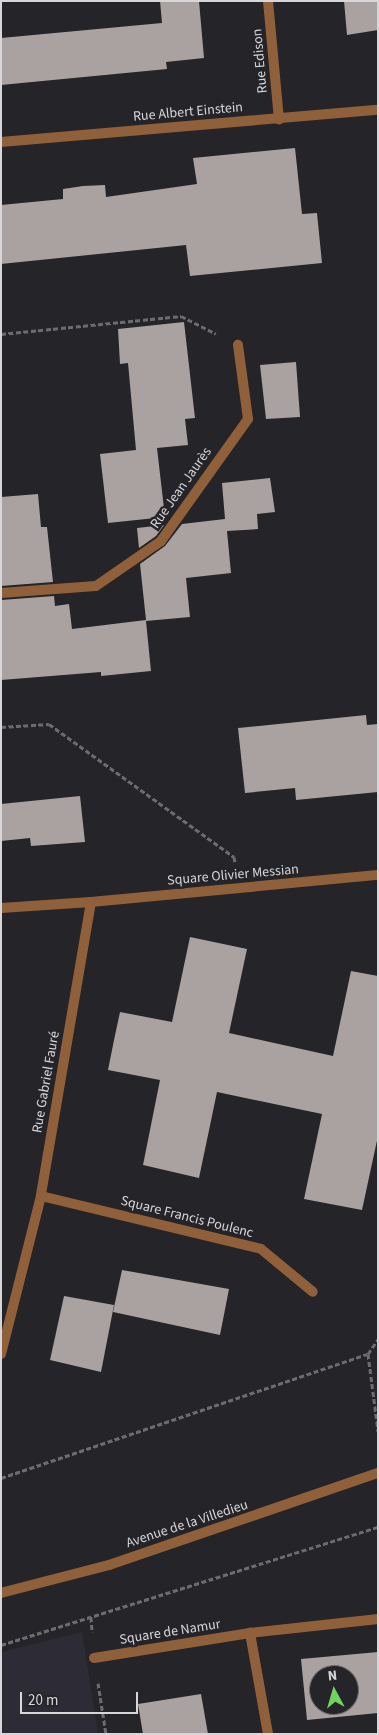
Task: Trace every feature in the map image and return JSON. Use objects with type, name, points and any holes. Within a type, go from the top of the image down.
[{"type":"street","name":"Rue Edison","points":[[268,1],[278,118]]},
{"type":"street","name":"Rue Albert Einstein","points":[[1,142],[378,110]]},
{"type":"street","name":"Rue Jean Jaurès","points":[[1,593],[96,586],[161,542],[248,419],[238,345]]},
{"type":"street","name":"Square Olivier Messian","points":[[91,902],[378,875]]},
{"type":"street","points":[[1,908],[91,902]]},
{"type":"street","name":"Rue Gabriel Fauré","points":[[1,1354],[41,1196],[91,902]]},
{"type":"street","name":"Square Francis Poulenc","points":[[41,1196],[260,1249],[313,1292]]},
{"type":"street","name":"Avenue de la Villedieu","points":[[1,1592],[109,1564],[378,1473]]},
{"type":"street","name":"Square de Namur","points":[[94,1658],[250,1634],[378,1619]]},
{"type":"street","points":[[250,1634],[268,1734]]},
{"type":"path","points":[[1,334],[181,316],[238,345]]},
{"type":"path","points":[[1,727],[49,724],[234,856],[240,888]]},
{"type":"path","points":[[1,1478],[368,1354],[378,1339]]},
{"type":"path","points":[[368,1354],[378,1431]]},
{"type":"path","points":[[1,1645],[378,1527]]},
{"type":"shaded area","points":[[82,1632],[98,1734],[1,1734],[1,1652]]},
{"type":"building","points":[[160,1],[199,1],[204,58],[166,62],[167,69],[1,85],[1,38],[162,23]]},
{"type":"building","points":[[344,1],[378,1],[378,30],[347,35]]},
{"type":"building","points":[[295,148],[302,214],[317,213],[322,263],[190,276],[186,245],[1,264],[1,205],[63,199],[63,189],[83,186],[105,185],[106,197],[197,184],[193,158]]},
{"type":"building","points":[[184,322],[195,418],[185,419],[188,445],[157,448],[165,517],[108,523],[100,454],[136,450],[128,363],[120,364],[118,329]]},
{"type":"building","points":[[296,362],[300,417],[266,419],[260,365]]},
{"type":"building","points":[[270,478],[275,512],[257,514],[258,529],[227,531],[231,573],[186,578],[190,617],[146,621],[151,671],[101,676],[101,672],[1,680],[1,600],[54,596],[55,606],[69,604],[72,629],[146,620],[140,564],[165,546],[182,524],[225,519],[222,483]]},
{"type":"building","points":[[38,494],[41,527],[47,527],[53,582],[1,586],[1,497]]},
{"type":"building","points":[[164,525],[156,536],[139,548],[137,528]]},
{"type":"building","points":[[366,715],[367,725],[378,724],[378,792],[296,800],[295,788],[245,793],[238,728]]},
{"type":"building","points":[[80,796],[85,842],[31,846],[30,838],[1,841],[1,804]]},
{"type":"building","points":[[190,937],[247,949],[229,1033],[333,1056],[351,971],[378,976],[378,1136],[362,1210],[304,1199],[322,1114],[217,1092],[199,1178],[143,1165],[160,1080],[108,1070],[114,1040],[120,1012],[172,1022]]},
{"type":"building","points":[[122,1270],[229,1289],[220,1335],[113,1312]]},
{"type":"building","points":[[64,1296],[114,1305],[101,1372],[50,1360]]},
{"type":"building","points":[[378,1652],[378,1713],[359,1715],[359,1665],[309,1665],[309,1715],[358,1715],[307,1720],[301,1659]]},
{"type":"building","points":[[201,1694],[208,1734],[143,1734],[138,1704]]}]
